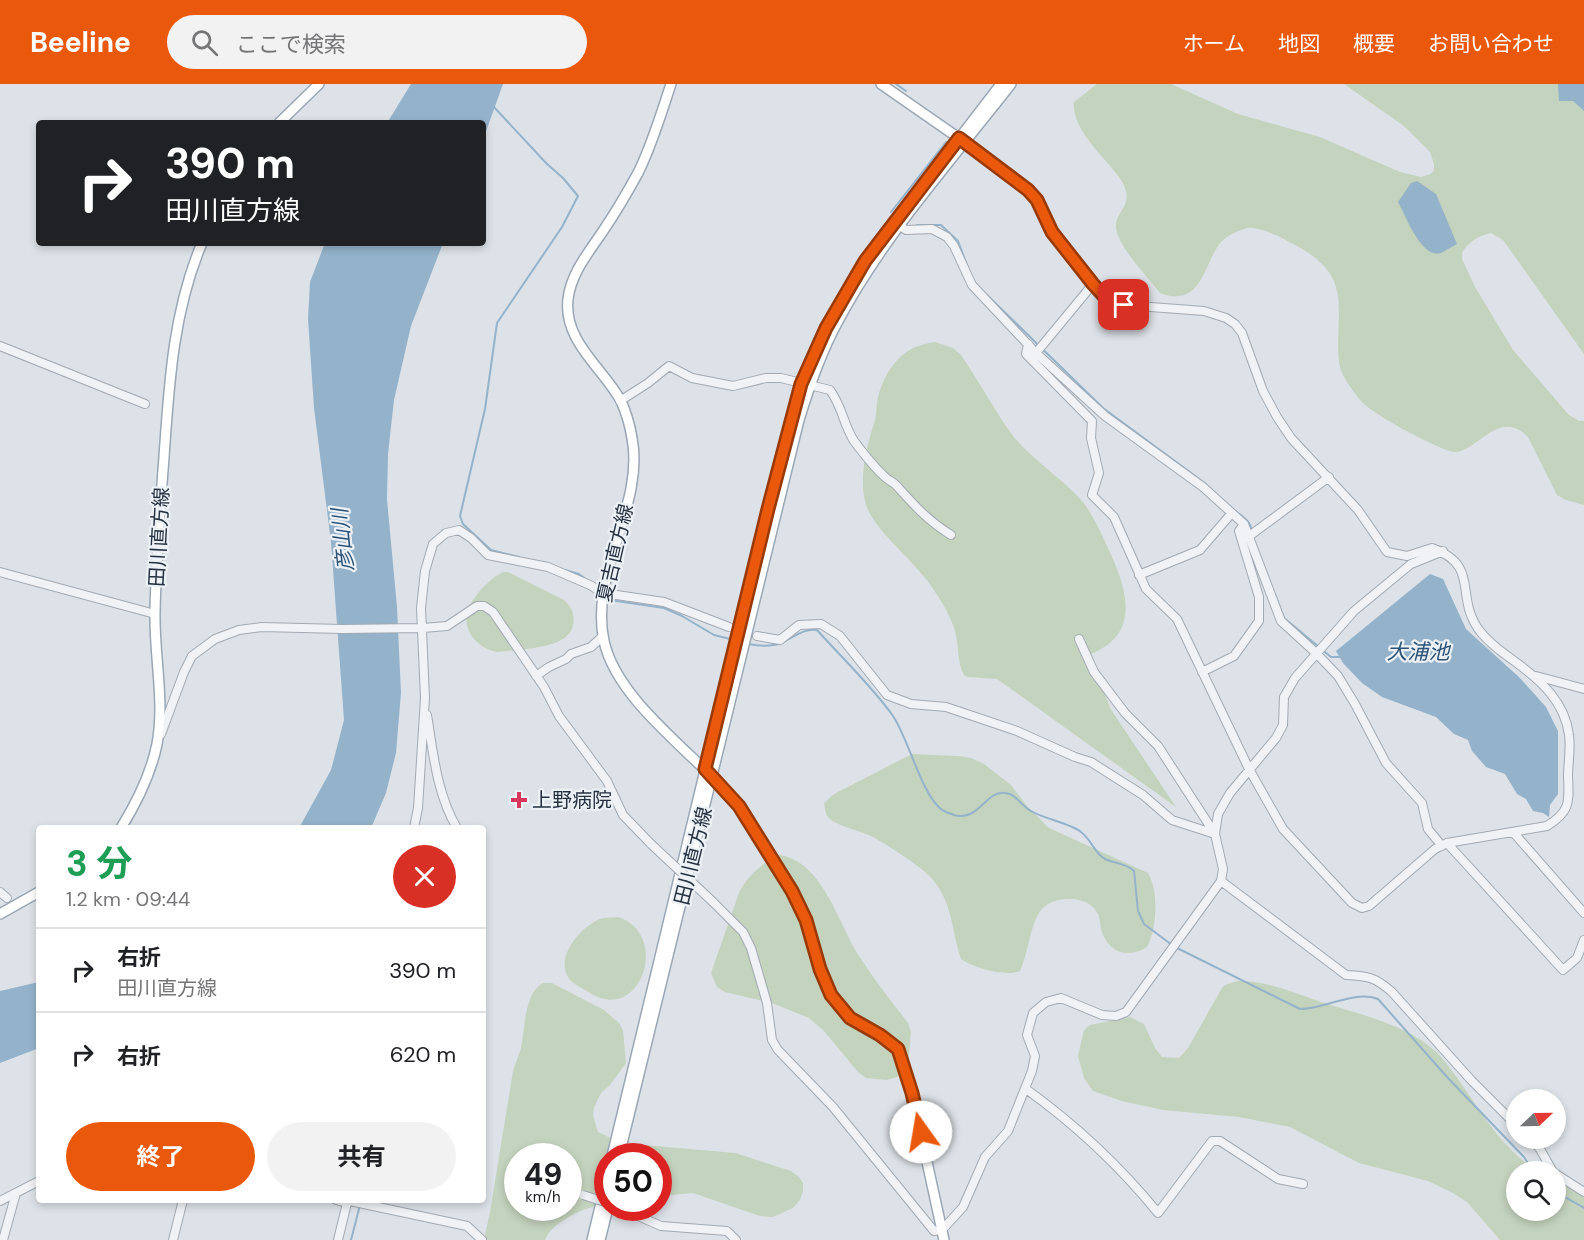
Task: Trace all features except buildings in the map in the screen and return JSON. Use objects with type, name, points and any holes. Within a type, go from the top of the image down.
[{"type":"main road","points":[[282,120],[319,84]]},
{"type":"main road","name":"夏吉直方線","points":[[671,84],[637,174],[572,279],[568,297],[569,320],[579,345],[620,401],[633,441],[634,465],[630,491],[603,593],[601,612],[603,636],[613,666],[625,686],[663,730],[709,772],[739,806],[792,891],[806,920],[820,969],[831,995],[850,1018],[880,1035],[898,1049],[912,1093],[943,1235]]},
{"type":"main road","points":[[881,84],[962,140]]},
{"type":"main road","name":"田川直方線","points":[[806,385],[837,322],[866,274],[1001,84]]},
{"type":"main road","name":"田川直方線","points":[[615,1143],[806,385],[826,328],[865,261],[962,140],[1011,84]]},
{"type":"main road","name":"田川直方線","points":[[123,825],[135,805],[149,773],[157,744],[159,713],[155,614],[162,480],[175,337],[187,284],[201,246]]},
{"type":"main road","name":"田川直方線","points":[[623,1143],[709,772]]},
{"type":"main road","points":[[0,914],[36,894]]},
{"type":"main road","points":[[592,1240],[597,1221]]},
{"type":"main road","points":[[600,1240],[604,1221]]},
{"type":"street","points":[[962,140],[1028,190],[1037,200],[1052,232],[1103,295],[1124,305],[1204,311],[1226,318],[1235,324],[1242,333],[1263,391],[1291,438],[1358,510],[1388,552],[1407,556],[1432,548],[1443,551],[1454,558],[1462,570],[1469,612],[1478,629],[1492,644],[1532,674],[1550,692],[1565,718],[1570,736],[1569,804],[1561,818],[1547,826],[1444,845],[1435,849],[1369,906],[1362,908],[1352,903],[1282,829],[1249,769],[1177,620],[1146,589],[1114,517],[1092,495],[1099,472],[1090,438],[1092,421],[1026,354],[1028,344]]},
{"type":"street","points":[[900,226],[906,230],[932,229],[947,237],[954,246],[972,285],[1028,344],[1039,349],[1105,416],[1203,487],[1244,524],[1281,621],[1338,676],[1386,763],[1422,803],[1428,829],[1563,970],[1577,958],[1584,940]]},
{"type":"street","points":[[1039,349],[1093,284]]},
{"type":"street","points":[[0,345],[145,404]]},
{"type":"street","points":[[620,401],[669,366],[692,378],[734,386],[766,378],[781,378],[830,390],[840,404],[847,428],[862,451],[884,477],[909,498],[918,511],[931,523],[951,535]]},
{"type":"street","points":[[1248,537],[1329,477]]},
{"type":"street","points":[[1139,575],[1200,550],[1231,514]]},
{"type":"street","points":[[1202,672],[1233,656],[1259,621],[1259,597],[1239,531],[1244,524]]},
{"type":"street","points":[[415,825],[418,808],[425,698],[421,608],[425,571],[433,543],[446,533],[459,530],[488,555],[548,567],[603,593],[664,602],[729,627]]},
{"type":"street","points":[[1215,834],[1218,814],[1230,793],[1276,738],[1283,724],[1284,697],[1295,678],[1354,611],[1411,564],[1443,551]]},
{"type":"street","points":[[0,572],[155,614]]},
{"type":"street","points":[[157,744],[192,656],[215,639],[239,630],[262,627],[342,629],[447,626],[477,606],[484,606],[493,612],[536,676],[559,716],[607,782],[623,815],[743,932],[751,948],[767,1003],[772,1040],[777,1050],[833,1107],[934,1231],[943,1235],[963,1207],[985,1157],[1008,1131],[1026,1089],[1035,1056],[1027,1035],[1033,1013],[1046,1002],[1061,998],[1102,1015],[1116,1016],[1126,1012],[1221,881],[1223,869],[1215,834],[1158,746],[1125,713],[1094,672],[1079,639]]},
{"type":"street","points":[[758,636],[780,640],[799,626],[822,624],[840,636],[887,696],[911,705],[946,706],[1017,731],[1091,762],[1143,795],[1172,820],[1215,834]]},
{"type":"street","points":[[536,676],[571,654],[591,647],[603,636]]},
{"type":"street","points":[[1532,674],[1584,689]]},
{"type":"street","points":[[425,698],[442,794],[456,825]]},
{"type":"street","points":[[1513,832],[1584,913]]},
{"type":"street","points":[[1221,881],[1346,975],[1368,976],[1380,981],[1506,1115]]},
{"type":"street","points":[[0,892],[7,898]]},
{"type":"street","points":[[1026,1089],[1058,1112],[1105,1154],[1158,1213],[1212,1141],[1220,1141],[1278,1179],[1303,1184]]},
{"type":"street","points":[[1566,1181],[1584,1192]]},
{"type":"street","points":[[0,1201],[36,1183]]},
{"type":"street","points":[[3,1240],[16,1193]]},
{"type":"street","points":[[583,1195],[594,1199]]},
{"type":"street","points":[[173,1240],[182,1203]]},
{"type":"street","points":[[338,1240],[348,1203]]},
{"type":"street","points":[[358,1203],[467,1226],[482,1240]]},
{"type":"street","points":[[650,1221],[661,1226],[727,1231],[736,1240]]},
{"type":"green space","points":[[1097,84],[1171,84],[1238,114],[1320,137],[1400,172],[1421,177],[1431,174],[1434,170],[1430,152],[1404,126],[1344,84],[1584,84],[1584,354],[1503,240],[1491,233],[1478,238],[1464,249],[1462,259],[1475,287],[1513,350],[1569,415],[1579,421],[1584,421],[1584,505],[1557,495],[1528,437],[1518,429],[1499,428],[1465,450],[1449,451],[1391,422],[1361,401],[1344,377],[1340,367],[1339,311],[1335,284],[1328,271],[1317,259],[1283,238],[1253,228],[1234,233],[1221,242],[1200,282],[1193,290],[1185,295],[1174,296],[1160,293],[1128,253],[1118,236],[1116,222],[1127,196],[1121,180],[1091,144],[1078,123],[1074,102]]},
{"type":"green space","points":[[935,342],[953,348],[961,355],[1013,436],[1075,493],[1087,507],[1096,523],[1120,577],[1126,607],[1124,621],[1118,634],[1107,645],[1091,654],[1110,708],[1176,807],[997,679],[964,675],[960,665],[955,631],[943,604],[926,579],[876,524],[870,514],[864,495],[863,473],[879,393],[888,373],[899,358],[906,352],[924,344]]},
{"type":"green space","points":[[503,572],[508,572],[564,600],[574,618],[569,633],[552,644],[517,650],[497,652],[478,643],[467,625],[468,610],[482,588]]},
{"type":"green space","points":[[912,754],[958,756],[971,758],[984,764],[1011,785],[1028,807],[1049,828],[1148,873],[1154,890],[1155,920],[1147,947],[1132,953],[1119,952],[1108,944],[1101,929],[1099,917],[1091,905],[1076,899],[1068,899],[1051,903],[1039,913],[1020,971],[1007,973],[990,971],[973,966],[961,959],[946,901],[924,871],[873,837],[836,823],[826,813],[824,803],[834,794]]},
{"type":"green space","points":[[780,855],[795,860],[819,883],[861,959],[908,1023],[911,1032],[907,1065],[897,1077],[886,1080],[866,1078],[858,1072],[824,1031],[809,1018],[772,1003],[725,992],[717,987],[711,973],[739,893],[756,870]]},
{"type":"green space","points":[[618,917],[634,926],[643,941],[646,957],[643,973],[635,987],[623,997],[608,1000],[572,982],[566,972],[565,963],[571,945],[584,929],[600,919]]},
{"type":"green space","points":[[1237,981],[1248,981],[1290,991],[1385,1022],[1430,1046],[1453,1071],[1485,1118],[1506,1144],[1506,1149],[1511,1149],[1524,1161],[1506,1161],[1506,1221],[1566,1221],[1566,1183],[1584,1191],[1584,1240],[1500,1240],[1467,1202],[1453,1193],[1428,1181],[1359,1163],[1290,1127],[1239,1117],[1163,1110],[1122,1101],[1093,1091],[1084,1078],[1078,1056],[1084,1030],[1090,1025],[1130,1017],[1144,1024],[1155,1048],[1162,1057],[1179,1058],[1188,1048],[1225,985]]},
{"type":"green space","points":[[543,983],[552,983],[604,1010],[619,1023],[623,1030],[626,1063],[601,1093],[594,1107],[593,1116],[598,1132],[621,1143],[594,1143],[594,1207],[582,1211],[582,1143],[504,1143],[504,1221],[563,1221],[549,1233],[545,1240],[484,1240],[513,1071],[521,1048],[532,995]]},
{"type":"green space","points":[[672,1147],[735,1153],[791,1171],[803,1183],[800,1200],[793,1208],[773,1217],[760,1216],[693,1193],[672,1195]]},
{"type":"water","points":[[411,84],[503,84],[486,132],[486,120],[389,120]]},
{"type":"water","points":[[1558,84],[1584,84],[1584,111],[1573,101],[1559,101]]},
{"type":"water","points":[[1417,181],[1436,194],[1457,244],[1441,253],[1427,250],[1421,243],[1398,202],[1411,183]]},
{"type":"water","name":"彦山川","points":[[324,246],[442,246],[411,326],[394,400],[388,454],[387,499],[397,607],[401,693],[396,753],[386,793],[372,825],[301,825],[331,770],[344,720],[331,542],[314,408],[308,319],[310,282]]},
{"type":"water","name":"大浦池","points":[[1430,574],[1443,579],[1466,629],[1520,678],[1546,707],[1558,731],[1558,794],[1550,805],[1549,817],[1533,811],[1526,799],[1517,794],[1505,774],[1486,767],[1472,751],[1468,740],[1454,734],[1436,717],[1382,697],[1362,683],[1343,663],[1336,651]]},
{"type":"water","points":[[36,983],[36,1049],[0,1063],[0,991]]},
{"type":"waterway","points":[[896,84],[906,91]]},
{"type":"waterway","points":[[493,106],[578,196],[562,227],[497,323],[485,409],[460,516],[463,524],[491,550],[519,557]]},
{"type":"waterway","points":[[891,212],[946,142]]},
{"type":"waterway","points":[[917,225],[941,225],[958,241],[968,268]]},
{"type":"waterway","points":[[986,294],[1103,408],[1206,484]]},
{"type":"waterway","points":[[1234,510],[1249,523],[1254,541]]},
{"type":"waterway","points":[[565,570],[579,574],[587,580]]},
{"type":"waterway","points":[[1275,594],[1284,618],[1331,657],[1340,657]]},
{"type":"waterway","points":[[610,600],[664,608],[714,635],[734,640]]},
{"type":"waterway","points":[[748,644],[773,645],[803,632],[817,630],[893,716],[927,791],[941,809],[963,816],[970,814],[998,793],[1005,793],[1013,796],[1036,814],[1076,829],[1102,857],[1128,866],[1134,871],[1138,911],[1144,924],[1172,945]]},
{"type":"waterway","points":[[1177,948],[1300,1009],[1349,998],[1378,999],[1447,1077],[1527,1161]]},
{"type":"waterway","points":[[1566,1198],[1584,1208]]},
{"type":"waterway","points":[[351,1240],[360,1205]]},
{"type":"place","name":"上野病院","points":[[519,800]]},
{"type":"route","points":[[921,1132],[898,1049],[880,1035],[850,1018],[831,995],[820,969],[806,920],[792,891],[739,806],[705,769],[723,692],[801,384],[826,328],[865,261],[959,138],[1028,190],[1037,200],[1052,232],[1071,258],[1103,295],[1124,305]]}]
